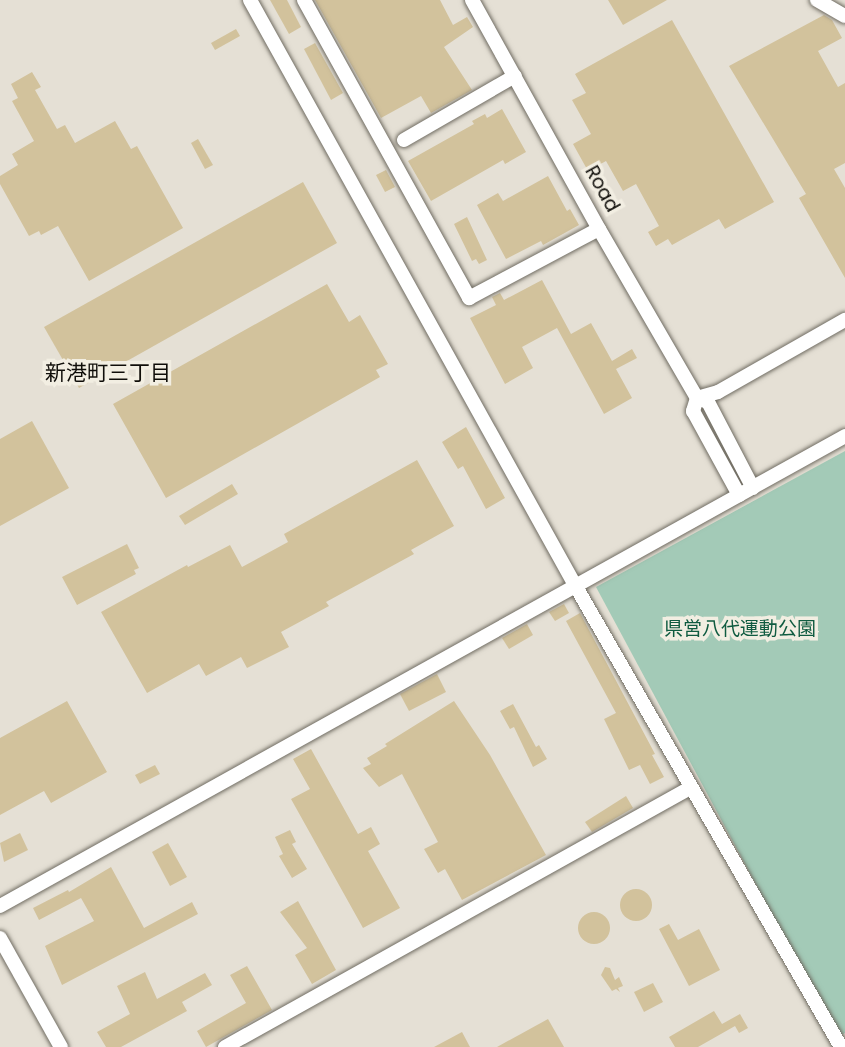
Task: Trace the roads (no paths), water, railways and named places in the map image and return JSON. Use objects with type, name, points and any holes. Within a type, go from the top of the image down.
[{"type":"street","points":[[250,0],[575,585],[690,788],[842,1046]]},
{"type":"street","points":[[304,0],[469,299],[599,229]]},
{"type":"street","points":[[473,0],[599,229],[697,397],[708,402],[753,488]]},
{"type":"street","name":"Road","points":[[473,0],[697,397]]},
{"type":"street","points":[[817,0],[845,16]]},
{"type":"street","points":[[404,140],[516,76]]},
{"type":"street","points":[[697,397],[718,391],[845,320]]},
{"type":"street","points":[[697,397],[693,411],[739,495]]},
{"type":"street","points":[[0,906],[845,436]]},
{"type":"street","points":[[225,1047],[690,788]]},
{"type":"street","points":[[0,938],[61,1047]]},
{"type":"district","name":"新港町三丁目","points":[[108,373]]},
{"type":"park label","name":"県営八代運動公園","points":[[740,629]]}]
